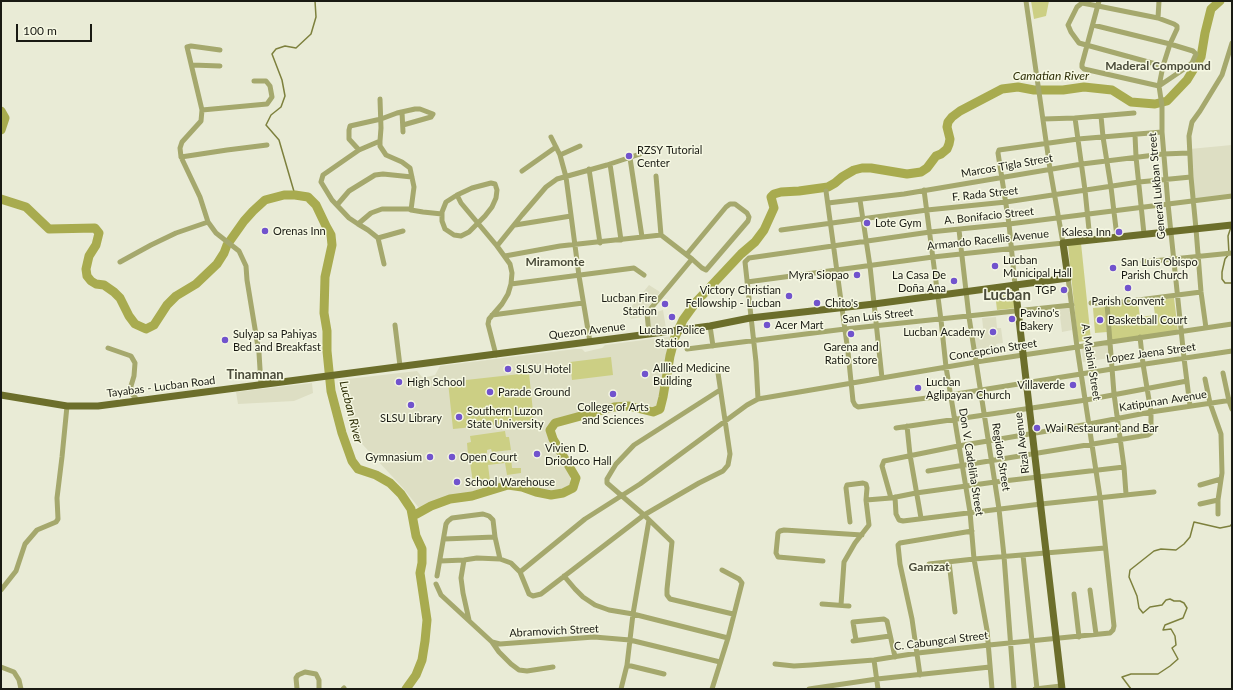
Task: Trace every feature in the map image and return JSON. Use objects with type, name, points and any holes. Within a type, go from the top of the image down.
[{"type":"main road","name":"Armando Racellis Avenue","points":[[1063,243],[1228,225]]},
{"type":"main road","name":"A. Mabini Street","points":[[1063,243],[1068,278]]},
{"type":"main road","name":"Quezon Avenue","points":[[324,377],[710,326],[750,318],[874,304],[1068,278]]},
{"type":"main road","name":"Rizal Avenue","points":[[1015,285],[1062,688]]},
{"type":"main road","name":"Tayabas - Lucban Road","points":[[1,395],[67,406],[98,406],[324,377]]},
{"type":"street","name":"A. Mabini Street","points":[[1026,1],[1046,143],[1063,243]]},
{"type":"street","points":[[1160,1],[1158,18],[1099,3],[1082,3],[1077,7],[1068,25],[1074,38],[1079,43],[1163,66]]},
{"type":"street","points":[[1093,26],[1170,44],[1193,51],[1196,54],[1192,62],[1187,67],[1160,86],[1084,69],[1082,64],[1099,3]]},
{"type":"street","name":"General Lukban Street","points":[[1158,18],[1177,26],[1163,66],[1160,86],[1162,132],[1173,259],[1190,406]]},
{"type":"street","points":[[1206,328],[1201,292],[1189,153],[1189,136],[1192,122],[1217,85],[1232,43]]},
{"type":"street","points":[[220,50],[187,46],[202,110],[201,121],[182,142],[180,148],[181,157],[200,197],[208,222],[216,233],[239,251],[246,266],[259,353],[261,385]]},
{"type":"street","points":[[192,65],[220,66]]},
{"type":"street","points":[[202,110],[267,104],[272,97],[270,86],[266,81],[254,81]]},
{"type":"street","points":[[380,99],[380,146],[386,155],[410,168],[414,187],[411,210]]},
{"type":"street","points":[[359,150],[349,139],[350,126],[381,119],[415,108],[433,114],[431,117],[403,125]]},
{"type":"street","points":[[402,112],[403,132]]},
{"type":"street","points":[[1043,119],[1134,113]]},
{"type":"street","points":[[1101,116],[1117,237]]},
{"type":"street","points":[[1075,118],[1082,164],[1090,240]]},
{"type":"street","points":[[1046,143],[1103,136],[1162,132]]},
{"type":"street","points":[[1135,135],[1144,234]]},
{"type":"street","points":[[551,137],[560,155],[566,177],[579,276],[590,342]]},
{"type":"street","points":[[380,141],[359,150],[323,175],[321,182],[337,205],[349,218],[378,238],[384,264]]},
{"type":"street","name":"Rizal Avenue","points":[[1015,285],[1009,224],[998,153],[1000,150],[1046,143]]},
{"type":"street","points":[[181,157],[267,145]]},
{"type":"street","points":[[560,155],[580,146]]},
{"type":"street","points":[[522,171],[556,148]]},
{"type":"street","name":"Marcos Tigla Street","points":[[828,203],[860,200],[1082,164],[1164,154],[1189,153]]},
{"type":"street","points":[[497,246],[546,187],[557,179],[640,154]]},
{"type":"street","points":[[630,158],[642,237]]},
{"type":"street","points":[[610,164],[621,240]]},
{"type":"street","points":[[589,170],[600,242]]},
{"type":"street","points":[[337,205],[349,191],[375,175],[383,174],[412,177]]},
{"type":"street","points":[[656,176],[661,235]]},
{"type":"street","name":"F. Rada Street","points":[[781,230],[927,210],[1006,202],[1139,182],[1191,177]]},
{"type":"street","points":[[491,183],[495,184],[497,190],[496,198],[492,207],[478,223],[461,236],[454,235],[445,229],[442,221],[442,214],[446,202],[457,195],[491,183]]},
{"type":"street","name":"Don V. Cadeliña Street","points":[[924,190],[946,367],[970,512],[974,559],[989,645],[992,689]]},
{"type":"street","points":[[826,191],[852,383]]},
{"type":"street","points":[[457,195],[461,203],[510,264],[512,273],[508,294],[502,304],[492,315],[488,324],[496,355]]},
{"type":"street","name":"A. Bonifacio Street","points":[[747,282],[745,262],[749,258],[930,232],[960,230],[1232,196]]},
{"type":"street","points":[[860,200],[870,266],[882,378]]},
{"type":"street","points":[[505,256],[575,245],[661,235],[706,270],[748,221],[749,217],[747,213],[734,204],[730,204],[687,254]]},
{"type":"street","points":[[358,224],[371,213],[382,209],[411,210],[442,214]]},
{"type":"street","points":[[514,225],[571,216]]},
{"type":"street","points":[[120,262],[163,239],[208,222]]},
{"type":"street","name":"Regidor Street","points":[[960,230],[969,317],[999,509],[1014,689]]},
{"type":"street","points":[[378,238],[403,231]]},
{"type":"street","name":"Armando Racellis Avenue","points":[[747,282],[933,257],[1063,243]]},
{"type":"street","points":[[1143,262],[1232,253]]},
{"type":"street","points":[[649,334],[647,313],[692,259]]},
{"type":"street","points":[[511,284],[634,268],[644,275]]},
{"type":"street","name":"A. Mabini Street","points":[[1068,278],[1100,497],[1114,626],[1114,630],[1110,633]]},
{"type":"street","points":[[520,572],[585,520],[690,448],[747,405],[758,399],[747,282]]},
{"type":"street","points":[[1090,303],[1107,304],[1201,292]]},
{"type":"street","points":[[492,315],[583,303]]},
{"type":"street","points":[[1107,304],[1114,394],[1121,440],[1126,494]]},
{"type":"street","name":"San Luis Street","points":[[687,349],[753,340],[1072,305]]},
{"type":"street","name":"Concepcion Street","points":[[758,399],[976,362],[1232,324]]},
{"type":"street","points":[[395,325],[400,366]]},
{"type":"street","points":[[710,326],[713,346]]},
{"type":"street","points":[[928,471],[962,464],[1035,454],[1148,435],[1151,429],[1150,412],[1140,337]]},
{"type":"street","points":[[108,348],[131,356],[135,363],[134,376],[131,386],[132,394],[138,401]]},
{"type":"street","name":"Lopez Jaena Street","points":[[852,383],[853,401],[858,407],[950,395],[1232,351]]},
{"type":"street","points":[[440,561],[477,558],[500,559],[511,563],[520,572],[529,594],[533,596],[541,594],[644,515],[723,471],[728,465],[730,454],[718,373]]},
{"type":"street","points":[[1223,373],[1232,409]]},
{"type":"street","points":[[1204,379],[1210,403],[1221,434],[1222,473],[1218,500],[1218,514]]},
{"type":"street","points":[[896,428],[1030,409],[1187,382]]},
{"type":"street","points":[[720,390],[634,446],[616,464],[607,479],[607,483],[672,542],[667,595],[670,599],[733,614]]},
{"type":"street","name":"Katipunan Avenue","points":[[893,498],[882,466],[884,461],[958,446],[1150,412],[1230,400]]},
{"type":"street","points":[[1,590],[16,571],[25,544],[37,530],[56,522],[58,518],[57,498],[67,406]]},
{"type":"street","points":[[908,426],[910,455],[921,518]]},
{"type":"street","points":[[866,500],[893,498],[916,493],[995,482],[1124,467]]},
{"type":"street","points":[[1200,485],[1221,479]]},
{"type":"street","points":[[841,605],[844,562],[869,525],[866,484],[847,485],[846,488],[850,522]]},
{"type":"street","points":[[893,498],[896,514],[899,520],[902,521],[1126,494],[1154,492]]},
{"type":"street","points":[[1200,504],[1218,500]]},
{"type":"street","points":[[437,576],[446,524],[452,518],[484,514],[489,516],[493,520],[500,559]]},
{"type":"street","points":[[621,689],[627,665],[633,614],[649,520]]},
{"type":"street","points":[[823,561],[778,557],[776,553],[778,533],[784,530],[862,535]]},
{"type":"street","points":[[920,675],[918,653],[912,619],[905,593],[898,548],[900,543],[972,531]]},
{"type":"street","points":[[444,539],[495,536]]},
{"type":"street","points":[[929,564],[1105,548]]},
{"type":"street","points":[[1023,555],[1036,689],[1062,688]]},
{"type":"street","points":[[464,560],[462,578],[463,593],[469,621]]},
{"type":"street","points":[[948,562],[955,612]]},
{"type":"street","points":[[712,689],[728,638],[742,583],[739,579],[722,570]]},
{"type":"street","points":[[564,576],[575,589],[595,605],[609,610],[633,614],[728,638]]},
{"type":"street","points":[[436,584],[441,595],[492,642],[499,652],[519,670],[527,671],[553,667]]},
{"type":"street","points":[[1090,590],[1096,634]]},
{"type":"street","points":[[1074,594],[1079,637]]},
{"type":"street","points":[[822,604],[849,606]]},
{"type":"street","points":[[890,636],[855,640],[852,624],[855,621],[861,620],[884,619],[887,621],[895,657]]},
{"type":"street","name":"C. Cabungcal Street","points":[[775,664],[811,666],[874,660],[918,653],[1011,642],[1110,633]]},
{"type":"street","name":"Abramovich Street","points":[[492,642],[500,644],[594,637],[630,640],[720,662]]},
{"type":"street","points":[[874,660],[878,689]]},
{"type":"street","points":[[627,665],[664,674]]},
{"type":"street","points":[[1,667],[14,672],[19,680],[21,689]]},
{"type":"street","points":[[808,689],[990,667]]},
{"type":"street","points":[[296,689],[296,678],[298,675],[305,672],[316,674],[319,680],[319,689]]},
{"type":"shaded area","points":[[1232,145],[1232,195],[1194,199],[1190,149]]},
{"type":"shaded area","points":[[649,285],[660,292],[641,317],[631,319],[627,312]]},
{"type":"shaded area","points":[[1069,306],[1072,330],[1062,332],[1059,308]]},
{"type":"shaded area","points":[[655,310],[657,312],[663,310],[666,328],[651,329],[649,313]]},
{"type":"shaded area","name":"Lucban Academy","points":[[996,317],[997,328],[1001,328],[1003,343],[996,344],[997,354],[993,355],[992,347],[976,349],[975,337],[984,336],[982,318]]},
{"type":"shaded area","name":"Southern Luzon State University","points":[[674,336],[658,408],[653,410],[629,406],[614,407],[588,412],[554,422],[549,429],[552,439],[570,475],[571,486],[563,491],[549,493],[517,484],[503,484],[445,498],[419,508],[403,488],[351,432],[339,380],[417,371],[423,378],[435,375],[440,366],[575,349],[582,349],[585,352],[602,348],[605,345]]},
{"type":"shaded area","points":[[1108,344],[1110,358],[1083,362],[1081,348]]},
{"type":"shaded area","points":[[312,383],[313,393],[294,401],[238,404],[236,392]]},
{"type":"green space","points":[[1031,1],[1049,1],[1046,16],[1034,19]]},
{"type":"green space","points":[[1081,243],[1091,340],[1078,342],[1068,245]]},
{"type":"green space","points":[[1014,290],[1016,308],[997,310],[995,293]]},
{"type":"green space","points":[[1174,298],[1178,331],[1111,340],[1109,305],[1138,302],[1140,317],[1155,315],[1153,300]]},
{"type":"green space","name":"Basketball Court","points":[[1105,307],[1107,332],[1095,333],[1093,308]]},
{"type":"green space","points":[[611,357],[613,375],[572,380],[570,362]]},
{"type":"green space","name":"Parade Ground","points":[[529,373],[534,421],[453,429],[448,382]]},
{"type":"green space","points":[[505,431],[506,437],[509,437],[511,450],[492,452],[491,449],[487,450],[487,453],[468,455],[467,443],[471,442],[470,436]]},
{"type":"green space","points":[[511,457],[512,468],[521,468],[521,473],[507,475],[505,463],[488,465],[490,481],[473,483],[470,462]]},
{"type":"waterway","points":[[295,195],[279,140],[266,125],[271,115],[281,107],[285,96],[282,80],[272,54],[276,49],[285,46],[296,48],[311,34],[316,17],[315,1]]},
{"type":"waterway","name":"Camatian River","points":[[413,516],[431,506],[450,499],[472,496],[508,485],[522,487],[551,495],[563,493],[573,488],[576,478],[553,439],[550,430],[555,423],[614,407],[629,406],[653,412],[660,409],[670,356],[675,337],[683,320],[696,302],[741,254],[755,242],[764,230],[774,208],[771,197],[774,194],[828,187],[854,170],[862,168],[907,174],[921,172],[927,168],[936,156],[947,149],[950,139],[947,127],[948,122],[952,117],[960,111],[1002,89],[1018,87],[1034,90],[1063,90],[1084,87],[1112,90],[1131,102],[1155,104],[1167,101],[1187,80],[1201,57],[1211,9],[1220,1]]},
{"type":"waterway","points":[[1,111],[5,118],[1,130]]},
{"type":"waterway","name":"Lucban River","points":[[1,199],[26,207],[49,229],[95,228],[99,233],[96,245],[89,256],[86,269],[87,276],[96,284],[104,285],[114,292],[120,298],[135,324],[146,329],[154,325],[167,305],[176,296],[196,284],[217,264],[227,245],[244,221],[265,200],[284,195],[295,195],[308,197],[316,205],[331,235],[332,245],[325,277],[324,313],[327,331],[327,351],[331,391],[342,433],[352,461],[358,469],[376,475],[390,483],[401,494],[411,509],[416,536],[422,549],[420,573],[427,620],[425,641],[422,660],[416,675],[406,689]]},
{"type":"waterway","points":[[1231,227],[1228,236],[1229,254],[1225,259],[1222,279],[1225,283],[1232,283]]},
{"type":"waterway","points":[[1131,689],[1122,677],[1131,674],[1158,674],[1178,659],[1172,648],[1176,645],[1175,636],[1171,629],[1163,630],[1165,625],[1183,618],[1187,608],[1184,603],[1170,599],[1166,600],[1162,605],[1150,607],[1143,613],[1139,608],[1137,596],[1129,577],[1130,570],[1154,551],[1161,549],[1176,550],[1190,537],[1194,522],[1220,528],[1230,526],[1232,524]]},
{"type":"place","name":"RZSY Tutorial Center","points":[[629,156]]},
{"type":"place","name":"Lote Gym","points":[[867,223]]},
{"type":"place","name":"Orenas Inn","points":[[265,231]]},
{"type":"place","name":"Kalesa Inn","points":[[1119,232]]},
{"type":"place","name":"Lucban Municipal Hall","points":[[995,266]]},
{"type":"place","name":"San Luis Obispo Parish Church","points":[[1113,268]]},
{"type":"place","name":"Myra Siopao","points":[[857,275]]},
{"type":"place","name":"La Casa De Doña Ana","points":[[954,281]]},
{"type":"place","name":"Parish Convent","points":[[1128,288]]},
{"type":"place","name":"TGP","points":[[1064,290]]},
{"type":"place","name":"Victory Christian Fellowship - Lucban","points":[[789,296]]},
{"type":"place","name":"Chito's","points":[[817,303]]},
{"type":"place","name":"Lucban Fire Station","points":[[665,304]]},
{"type":"place","name":"Lucban Police Station","points":[[672,317]]},
{"type":"place","name":"Pavino's Bakery","points":[[1012,319]]},
{"type":"place","name":"Basketball Court","points":[[1100,320]]},
{"type":"place","name":"Acer Mart","points":[[767,325]]},
{"type":"place","name":"Lucban Academy","points":[[993,332]]},
{"type":"place","name":"Garena and Ratio store","points":[[851,334]]},
{"type":"place","name":"Sulyap sa Pahiyas Bed and Breakfast","points":[[225,340]]},
{"type":"place","name":"SLSU Hotel","points":[[508,369]]},
{"type":"place","name":"Alllied Medicine Building","points":[[645,374]]},
{"type":"place","name":"High School","points":[[399,382]]},
{"type":"place","name":"Villaverde","points":[[1073,385]]},
{"type":"place","name":"Lucban Aglipayan Church","points":[[918,388]]},
{"type":"place","name":"Parade Ground","points":[[490,392]]},
{"type":"place","name":"College of Arts and Sciences","points":[[613,394]]},
{"type":"place","name":"SLSU Library","points":[[411,405]]},
{"type":"place","name":"Southern Luzon State University","points":[[459,417]]},
{"type":"place","name":"Wai Restaurant and Bar","points":[[1037,428]]},
{"type":"place","name":"Vivien D. Driodoco Hall","points":[[537,454]]},
{"type":"place","name":"Gymnasium","points":[[430,457]]},
{"type":"place","name":"Open Court","points":[[452,457]]},
{"type":"place","name":"School Warehouse","points":[[457,482]]},
{"type":"district","name":"Maderal Compound","points":[[1158,66]]},
{"type":"district","name":"Miramonte","points":[[555,262]]},
{"type":"district","name":"Lucban","points":[[1007,295]]},
{"type":"district","name":"Tinamnan","points":[[255,375]]},
{"type":"district","name":"Gamzat","points":[[929,567]]}]
